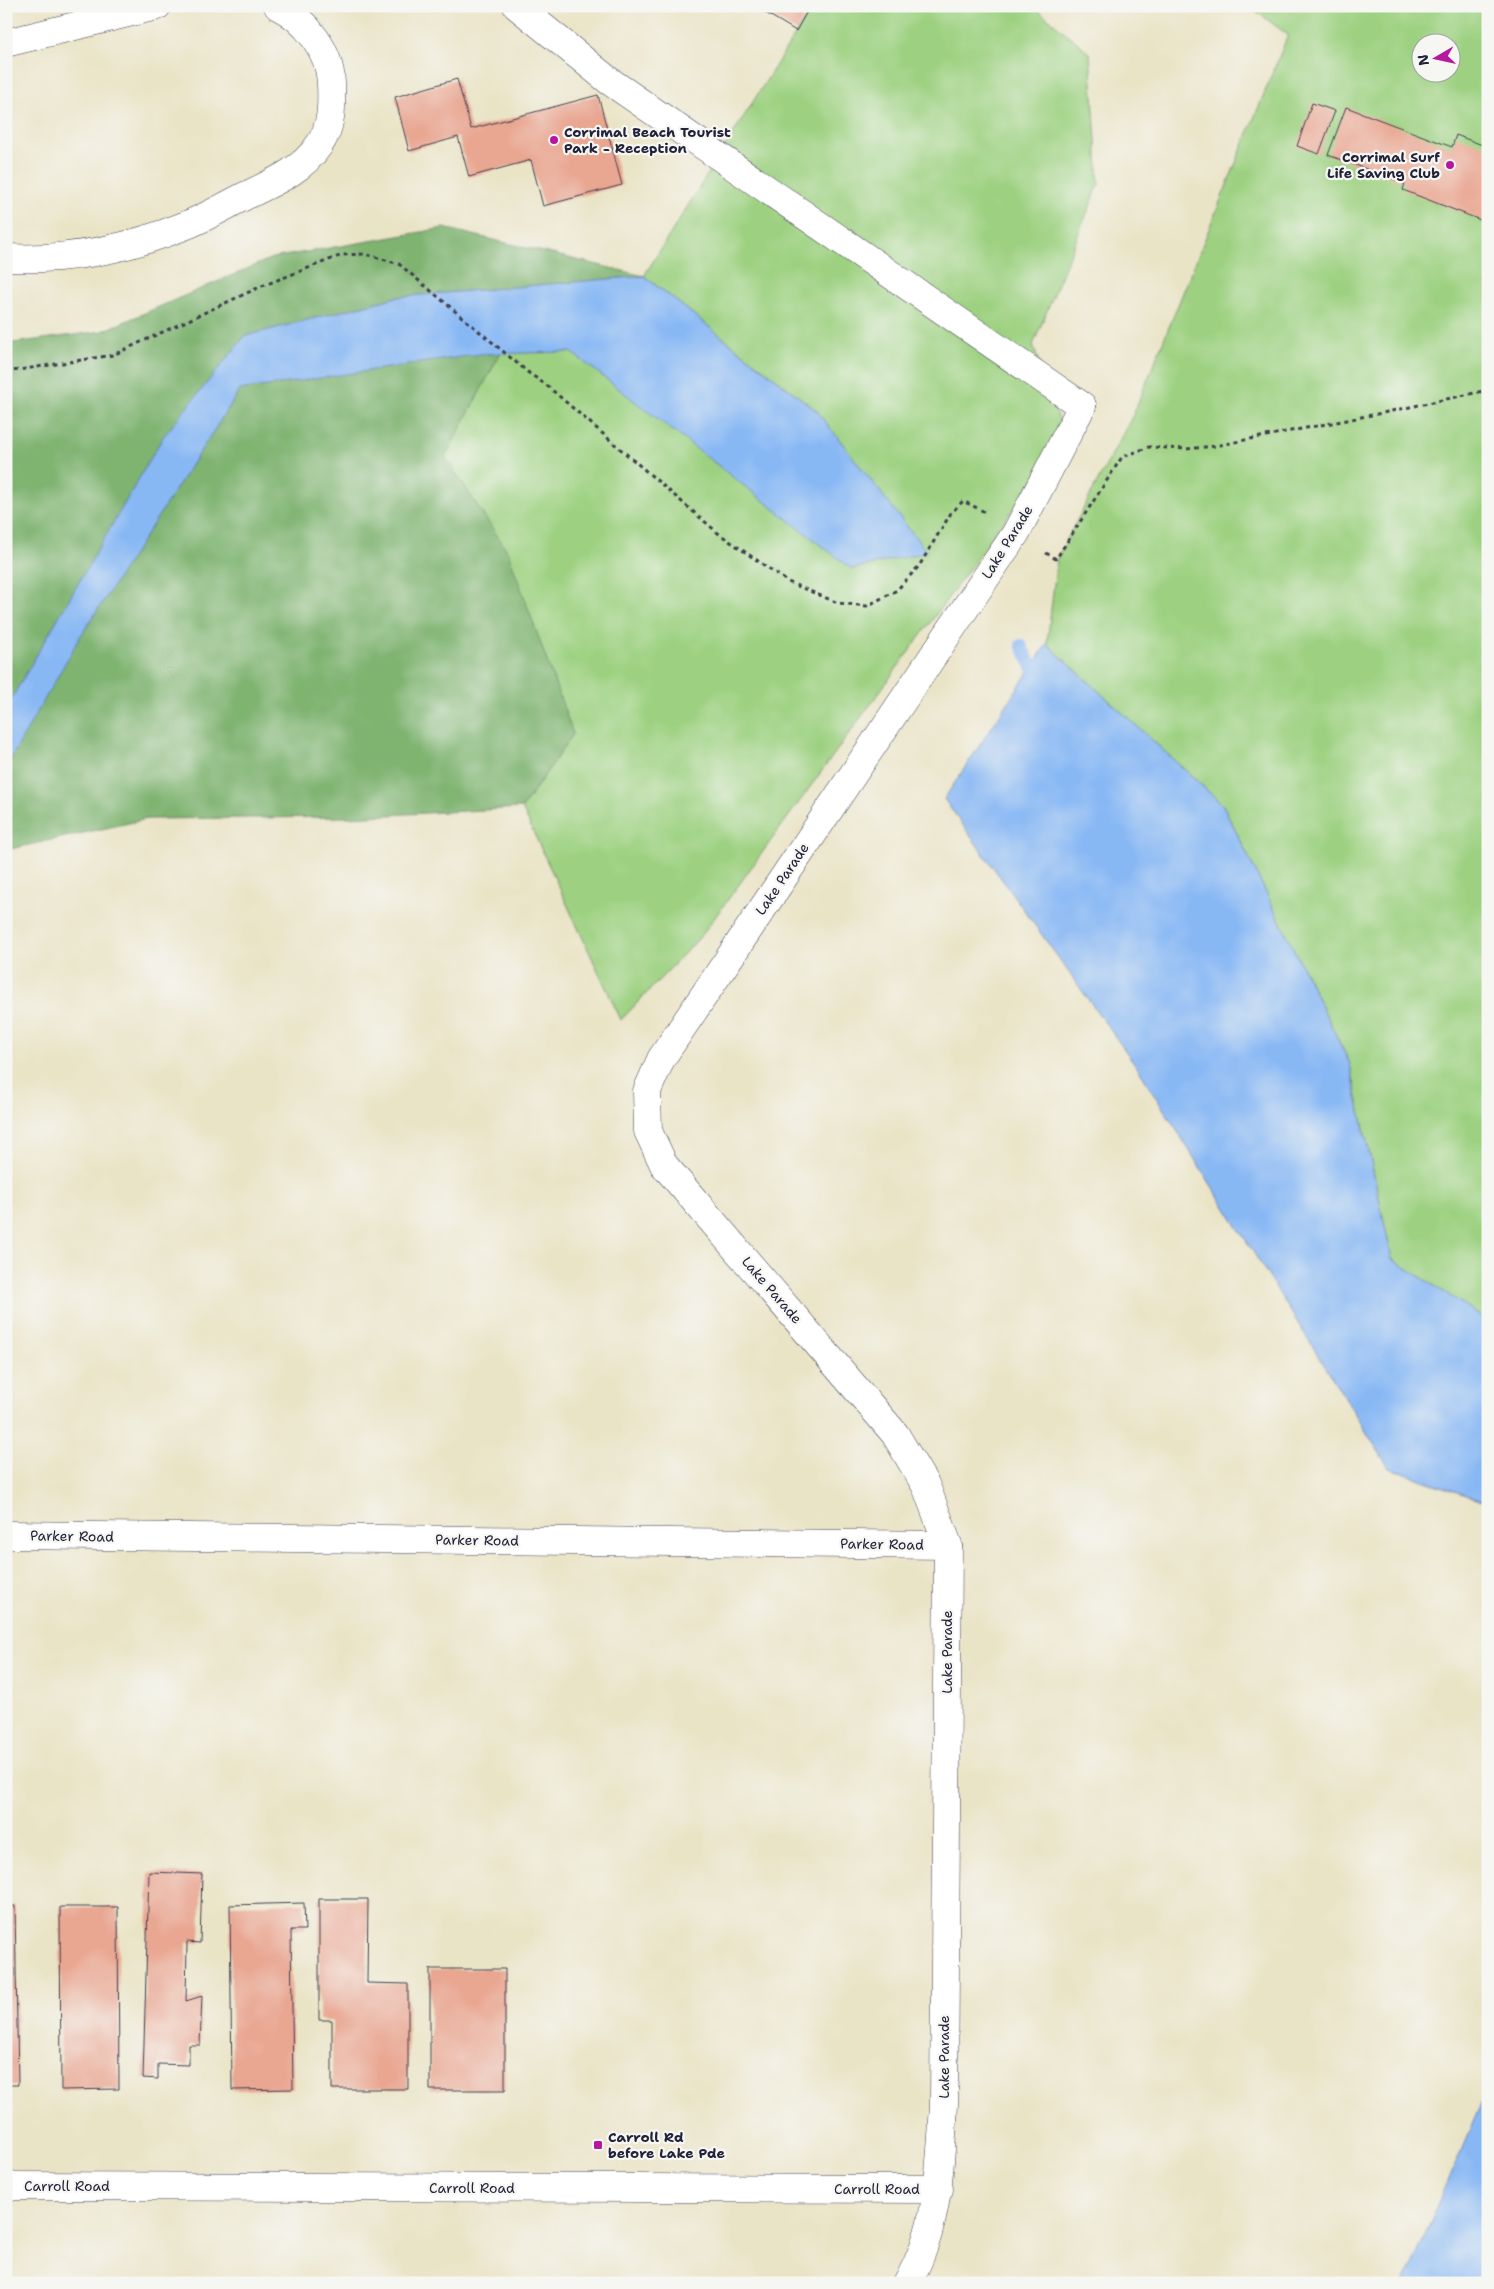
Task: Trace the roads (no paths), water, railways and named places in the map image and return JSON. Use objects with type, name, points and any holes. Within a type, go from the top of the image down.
[{"type":"main road","points":[[6,43],[157,6]]},
{"type":"main road","points":[[6,258],[35,260],[80,256],[127,245],[184,226],[289,174],[319,146],[330,125],[330,70],[318,42],[291,12],[278,6]]},
{"type":"main road","name":"Lake Parade","points":[[517,6],[608,80],[1082,406],[1016,533],[661,1059],[647,1091],[648,1131],[664,1165],[895,1434],[926,1486],[948,1545],[944,2105],[939,2190],[926,2242],[907,2283]]},
{"type":"main road","name":"Parker Road","points":[[6,1535],[948,1545]]},
{"type":"main road","name":"Carroll Road","points":[[6,2186],[939,2190]]},
{"type":"water","points":[[644,276],[817,411],[927,552],[852,569],[571,352],[481,354],[240,390],[80,637],[6,767],[6,710],[10,701],[163,437],[245,336],[397,297]]},
{"type":"water","points":[[1047,644],[1223,805],[1350,1064],[1392,1259],[1488,1320],[1488,1503],[1389,1468],[1137,1067],[944,799]]},
{"type":"water","points":[[1488,2087],[1488,2283],[1403,2283],[1411,2269]]},
{"type":"waterway","points":[[1021,645],[1039,681]]},
{"type":"place","name":"Corrimal Beach Tourist Park - Reception","points":[[554,140]]},
{"type":"place","name":"Corrimal Surf Life Saving Club","points":[[1450,165]]},
{"type":"place","name":"Carroll Rd before Lake Pde","points":[[598,2145]]}]
